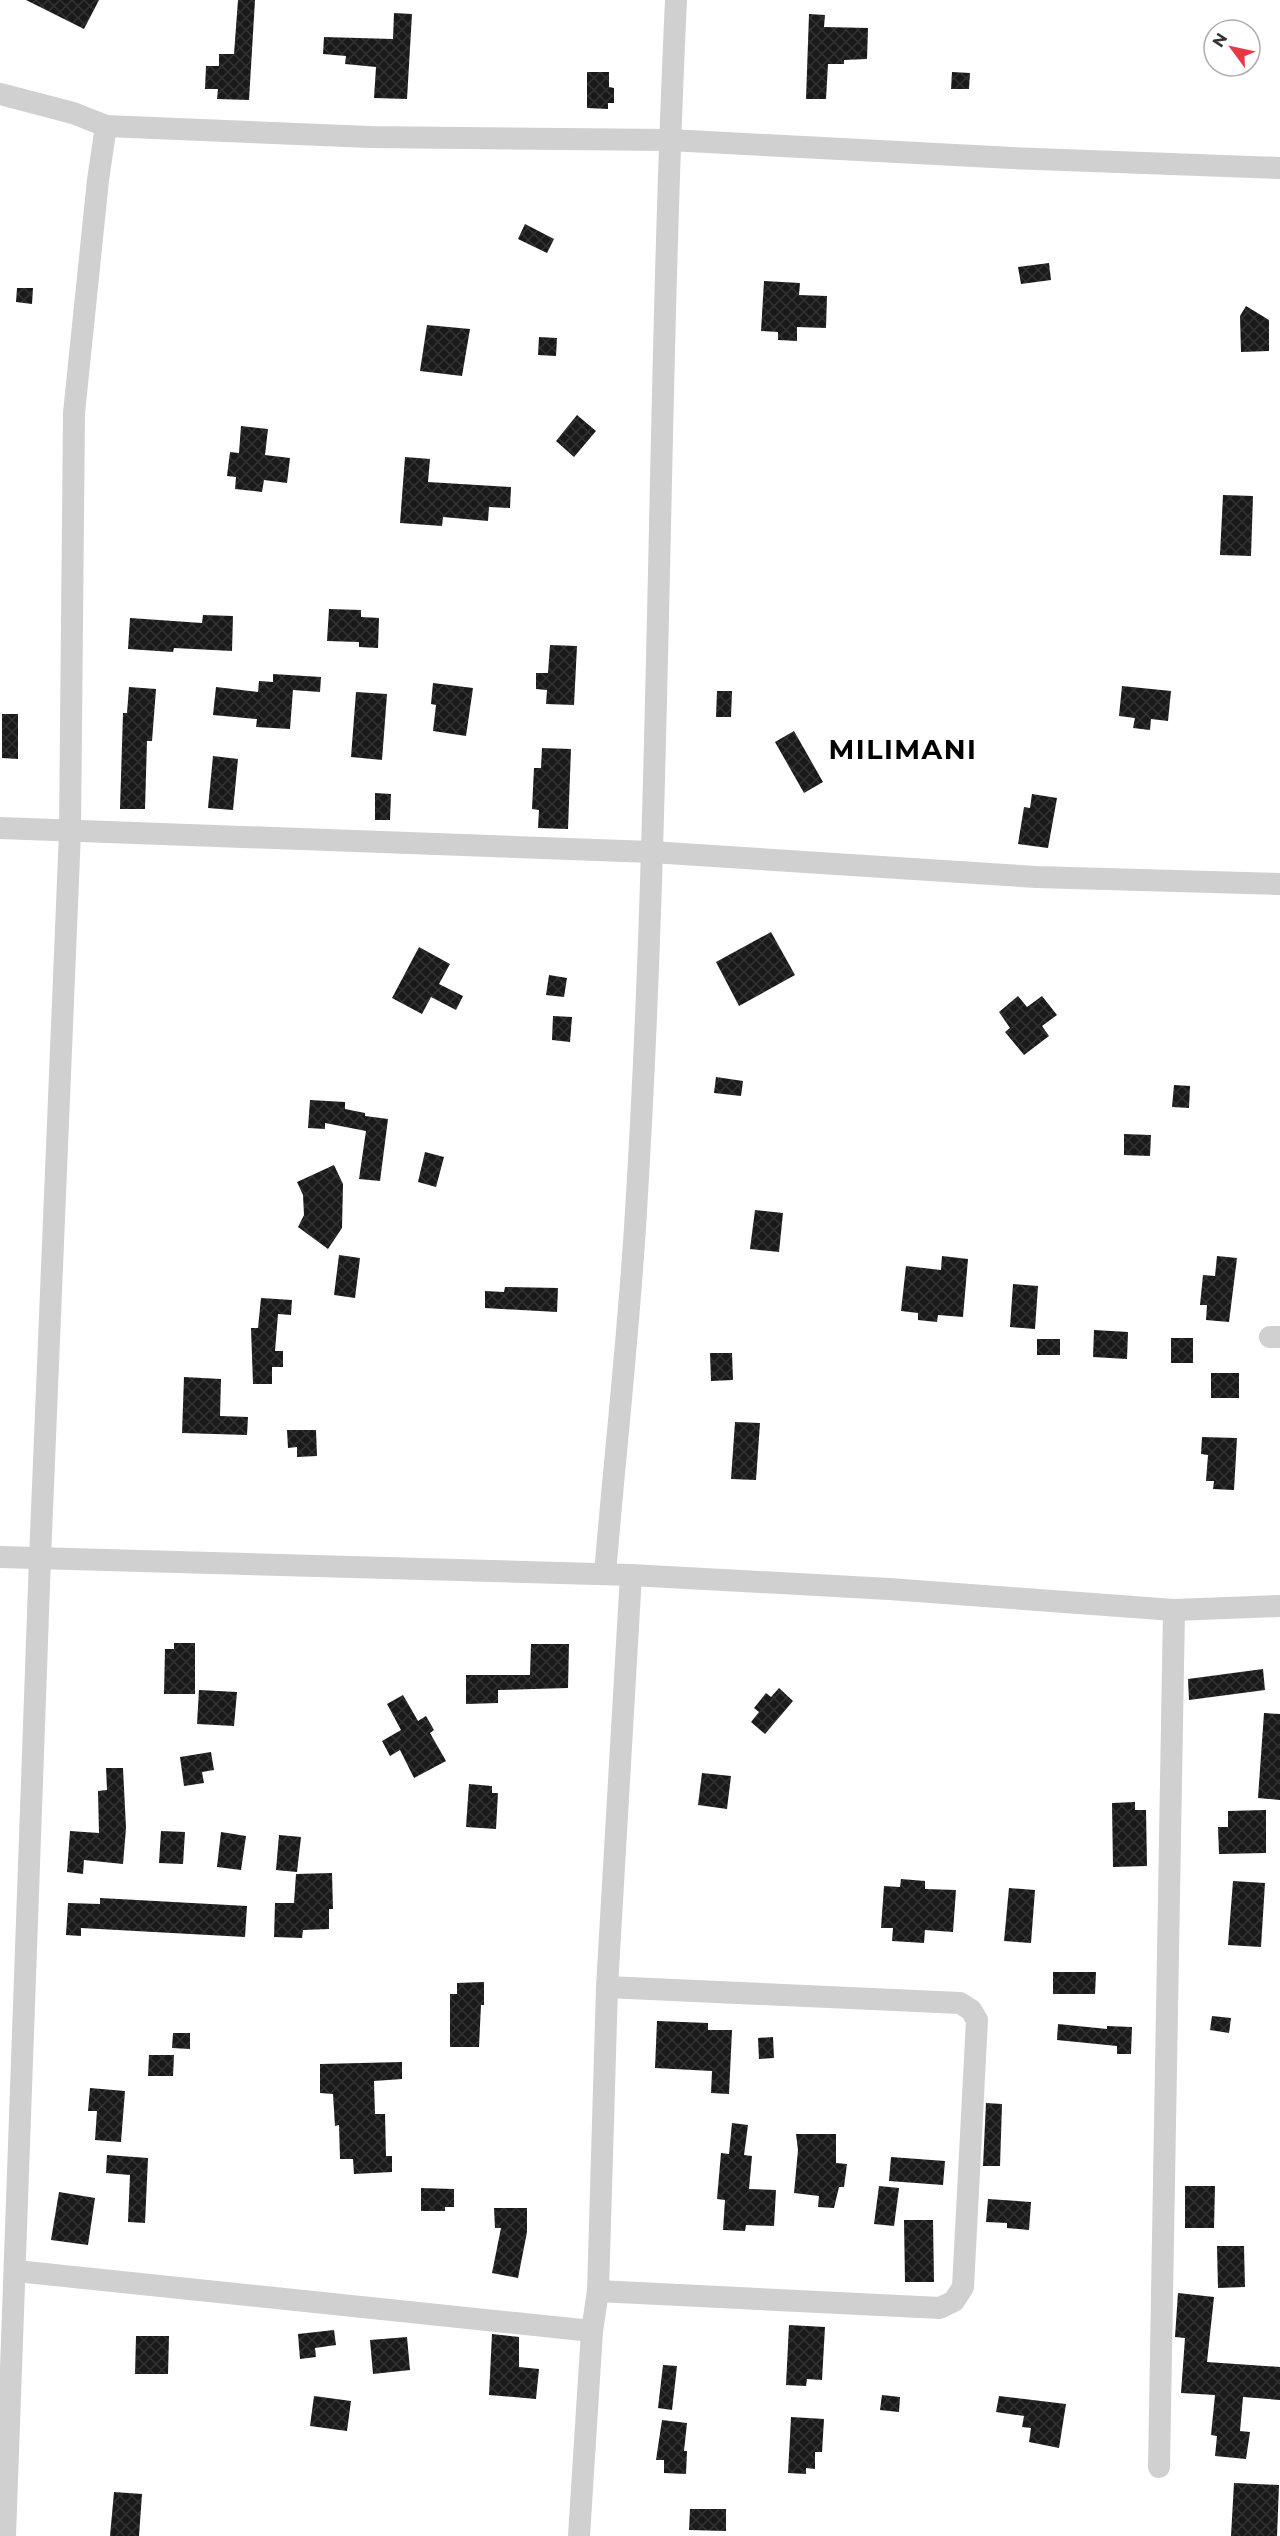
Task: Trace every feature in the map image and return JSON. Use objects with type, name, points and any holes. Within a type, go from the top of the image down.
[{"type":"street","points":[[604,1574],[636,1212],[651,852],[669,140],[676,0]]},
{"type":"street","points":[[0,94],[73,113],[106,126],[370,136],[669,140],[1012,158],[1280,168]]},
{"type":"street","points":[[5,2536],[40,1558],[70,832],[74,413],[98,180],[106,126]]},
{"type":"street","points":[[0,828],[651,852],[1036,877],[1280,884]]},
{"type":"street","points":[[0,1557],[631,1575],[889,1589],[1174,1610],[1280,1606]]},
{"type":"street","points":[[579,2536],[592,2331],[598,2291],[607,1987],[631,1575]]},
{"type":"street","points":[[1159,2468],[1174,1610]]},
{"type":"street","points":[[598,2291],[940,2308],[954,2301],[963,2287],[977,2020],[971,2010],[960,2002],[607,1987]]},
{"type":"street","points":[[16,2271],[592,2331]]},
{"type":"building","points":[[26,0],[99,0],[84,29]]},
{"type":"building","points":[[238,0],[255,0],[249,100],[217,99],[218,89],[205,89],[206,66],[219,66],[219,54],[234,54]]},
{"type":"building","points":[[394,13],[412,14],[407,99],[374,98],[376,67],[345,64],[346,56],[323,54],[324,37],[393,39]]},
{"type":"building","points":[[809,14],[825,15],[824,27],[868,28],[867,59],[844,60],[844,64],[828,64],[826,99],[806,99]]},
{"type":"building","points":[[587,72],[609,72],[609,87],[614,88],[614,103],[608,103],[608,109],[587,108]]},
{"type":"building","points":[[952,72],[970,73],[969,89],[951,89]]},
{"type":"building","points":[[525,224],[554,239],[547,253],[518,239]]},
{"type":"building","points":[[1049,263],[1051,280],[1021,284],[1018,267]]},
{"type":"building","points":[[764,281],[800,283],[799,295],[827,296],[826,328],[797,327],[797,341],[778,340],[778,332],[761,331]]},
{"type":"building","points":[[17,288],[33,288],[32,304],[16,302]]},
{"type":"building","points":[[1246,306],[1269,320],[1269,351],[1241,352],[1240,316]]},
{"type":"building","points":[[427,325],[470,329],[462,376],[420,371]]},
{"type":"building","points":[[539,337],[557,338],[556,356],[538,355]]},
{"type":"building","points":[[577,415],[596,431],[574,457],[556,441]]},
{"type":"building","points":[[241,426],[268,429],[265,455],[290,458],[287,483],[264,480],[262,492],[235,489],[236,477],[227,476],[230,452],[239,453]]},
{"type":"building","points":[[405,457],[430,459],[428,482],[511,487],[510,508],[489,507],[488,521],[443,517],[442,526],[400,523]]},
{"type":"building","points":[[1223,495],[1253,496],[1251,556],[1220,555]]},
{"type":"building","points":[[329,609],[361,610],[361,617],[379,618],[378,648],[359,647],[359,642],[327,641]]},
{"type":"building","points":[[203,615],[233,616],[232,651],[174,648],[173,652],[128,649],[130,618],[202,623]]},
{"type":"building","points":[[550,645],[577,646],[574,705],[546,704],[547,690],[536,689],[536,673],[548,673]]},
{"type":"building","points":[[273,674],[321,677],[320,692],[293,690],[290,729],[256,727],[257,719],[213,715],[216,687],[258,692],[259,681],[273,682]]},
{"type":"building","points":[[433,683],[473,688],[466,736],[433,731],[436,705],[431,704]]},
{"type":"building","points":[[1122,686],[1171,691],[1168,721],[1151,719],[1150,730],[1133,728],[1135,718],[1119,716]]},
{"type":"building","points":[[129,687],[156,689],[152,741],[147,741],[145,809],[120,809],[123,713],[127,713]]},
{"type":"building","points":[[717,691],[732,691],[731,717],[716,717]]},
{"type":"building","points":[[356,692],[387,694],[382,760],[351,757]]},
{"type":"building","points":[[2,714],[18,714],[18,759],[2,758]]},
{"type":"building","points":[[794,731],[823,782],[804,793],[775,742]]},
{"type":"building","points":[[542,748],[571,749],[568,829],[538,828],[539,810],[532,809],[534,768],[541,768]]},
{"type":"building","points":[[213,756],[238,759],[233,810],[208,808]]},
{"type":"building","points":[[375,793],[391,794],[390,820],[375,820]]},
{"type":"building","points":[[1032,794],[1057,798],[1048,848],[1018,844],[1024,807],[1030,808]]},
{"type":"building","points":[[771,932],[795,975],[739,1006],[716,962]]},
{"type":"building","points":[[419,947],[450,964],[439,984],[463,996],[456,1010],[431,997],[422,1014],[392,998]]},
{"type":"building","points":[[549,975],[567,978],[564,997],[546,995]]},
{"type":"building","points":[[1018,996],[1027,1007],[1042,996],[1057,1015],[1042,1026],[1049,1036],[1024,1055],[1005,1032],[1010,1028],[999,1012]]},
{"type":"building","points":[[553,1016],[572,1017],[570,1042],[552,1040]]},
{"type":"building","points":[[716,1077],[743,1081],[741,1096],[714,1093]]},
{"type":"building","points":[[1174,1085],[1190,1086],[1189,1108],[1172,1107]]},
{"type":"building","points":[[310,1100],[345,1102],[345,1109],[365,1113],[365,1116],[388,1119],[380,1181],[359,1179],[366,1131],[325,1123],[325,1129],[308,1128]]},
{"type":"building","points":[[1124,1134],[1151,1135],[1150,1156],[1124,1155]]},
{"type":"building","points":[[425,1152],[444,1157],[436,1187],[418,1182]]},
{"type":"building","points":[[334,1165],[343,1184],[342,1228],[328,1249],[298,1227],[304,1215],[303,1195],[297,1182]]},
{"type":"building","points":[[755,1210],[783,1213],[779,1252],[750,1249]]},
{"type":"building","points":[[339,1255],[360,1258],[355,1298],[334,1295]]},
{"type":"building","points":[[942,1256],[968,1259],[963,1317],[938,1315],[937,1322],[918,1320],[918,1313],[901,1311],[906,1266],[941,1270]]},
{"type":"building","points":[[1217,1256],[1237,1258],[1229,1322],[1206,1320],[1207,1305],[1200,1305],[1203,1275],[1215,1276]]},
{"type":"building","points":[[1013,1284],[1038,1286],[1035,1329],[1010,1327]]},
{"type":"building","points":[[505,1287],[558,1288],[557,1312],[485,1308],[485,1291],[504,1292]]},
{"type":"building","points":[[261,1298],[292,1300],[291,1315],[278,1314],[275,1351],[283,1351],[283,1367],[272,1367],[272,1384],[253,1384],[251,1328],[258,1328]]},
{"type":"building","points":[[1094,1330],[1128,1332],[1127,1359],[1093,1357]]},
{"type":"building","points":[[1171,1338],[1193,1338],[1193,1363],[1171,1363]]},
{"type":"building","points":[[1037,1339],[1060,1339],[1060,1355],[1037,1355]]},
{"type":"building","points":[[710,1353],[732,1353],[733,1380],[711,1381]]},
{"type":"building","points":[[1211,1373],[1239,1373],[1239,1398],[1211,1398]]},
{"type":"building","points":[[184,1377],[221,1379],[220,1416],[248,1417],[247,1435],[182,1433]]},
{"type":"building","points":[[735,1422],[760,1423],[756,1480],[731,1479]]},
{"type":"building","points":[[287,1430],[316,1430],[317,1456],[297,1457],[297,1447],[288,1448]]},
{"type":"building","points":[[1202,1437],[1237,1438],[1234,1490],[1213,1489],[1214,1481],[1206,1481],[1208,1455],[1201,1454]]},
{"type":"building","points":[[174,1643],[195,1643],[195,1694],[164,1694],[165,1649],[174,1649]]},
{"type":"building","points":[[531,1644],[569,1644],[568,1688],[498,1690],[498,1703],[466,1704],[466,1675],[530,1675]]},
{"type":"building","points":[[1263,1669],[1265,1690],[1189,1700],[1188,1679]]},
{"type":"building","points":[[779,1688],[793,1701],[765,1734],[751,1722],[759,1712],[754,1708],[766,1693],[771,1697]]},
{"type":"building","points":[[199,1690],[237,1692],[234,1726],[197,1724]]},
{"type":"building","points":[[403,1695],[418,1721],[426,1716],[434,1730],[430,1733],[446,1761],[414,1778],[400,1750],[390,1756],[382,1741],[401,1730],[387,1704]]},
{"type":"building","points":[[1264,1713],[1280,1714],[1280,1800],[1258,1798]]},
{"type":"building","points":[[211,1752],[214,1770],[202,1772],[204,1783],[184,1786],[180,1757]]},
{"type":"building","points":[[106,1768],[123,1768],[126,1828],[123,1864],[84,1860],[83,1874],[67,1872],[70,1831],[99,1833],[98,1791],[107,1790]]},
{"type":"building","points":[[702,1773],[731,1776],[727,1809],[698,1805]]},
{"type":"building","points":[[469,1784],[492,1786],[492,1793],[498,1793],[496,1829],[466,1827]]},
{"type":"building","points":[[1135,1802],[1135,1810],[1146,1810],[1147,1866],[1113,1867],[1112,1803]]},
{"type":"building","points":[[1266,1810],[1266,1853],[1219,1854],[1218,1827],[1228,1827],[1228,1811]]},
{"type":"building","points":[[161,1831],[185,1832],[183,1864],[159,1863]]},
{"type":"building","points":[[221,1832],[246,1836],[241,1870],[217,1867]]},
{"type":"building","points":[[279,1835],[301,1837],[297,1872],[276,1870]]},
{"type":"building","points":[[332,1873],[333,1909],[329,1909],[329,1929],[303,1930],[302,1938],[274,1937],[275,1903],[294,1903],[296,1874]]},
{"type":"building","points":[[901,1879],[925,1881],[925,1889],[956,1890],[953,1932],[925,1930],[924,1943],[892,1941],[893,1928],[881,1928],[884,1886],[900,1887]]},
{"type":"building","points":[[1233,1881],[1265,1883],[1261,1947],[1228,1945]]},
{"type":"building","points":[[1009,1888],[1035,1890],[1031,1943],[1004,1941]]},
{"type":"building","points":[[100,1898],[247,1906],[245,1937],[81,1928],[81,1936],[66,1935],[68,1903],[100,1904]]},
{"type":"building","points":[[1053,1972],[1096,1972],[1095,1994],[1053,1994]]},
{"type":"building","points":[[484,1982],[479,2047],[450,2047],[450,1994],[457,1994],[457,1983]]},
{"type":"building","points":[[1212,2016],[1231,2018],[1229,2033],[1210,2030]]},
{"type":"building","points":[[657,2021],[708,2023],[708,2030],[732,2030],[729,2094],[711,2093],[712,2071],[655,2068]]},
{"type":"building","points":[[1058,2024],[1107,2029],[1107,2026],[1132,2027],[1131,2054],[1117,2054],[1117,2046],[1057,2040]]},
{"type":"building","points":[[173,2033],[190,2033],[190,2049],[172,2048]]},
{"type":"building","points":[[773,2037],[774,2058],[759,2059],[758,2038]]},
{"type":"building","points":[[149,2055],[174,2055],[173,2076],[148,2076]]},
{"type":"building","points":[[402,2062],[402,2079],[374,2081],[375,2114],[385,2114],[386,2156],[392,2156],[392,2172],[354,2174],[353,2159],[340,2159],[339,2125],[335,2126],[333,2094],[320,2093],[320,2064]]},
{"type":"building","points":[[90,2088],[125,2091],[121,2142],[95,2140],[97,2111],[88,2111]]},
{"type":"building","points":[[986,2103],[1002,2104],[1000,2166],[983,2166]]},
{"type":"building","points":[[732,2123],[748,2125],[744,2155],[752,2156],[749,2189],[776,2190],[774,2226],[746,2225],[745,2231],[723,2230],[725,2200],[717,2199],[721,2153],[729,2154]]},
{"type":"building","points":[[796,2134],[836,2134],[836,2163],[847,2164],[844,2187],[839,2187],[834,2208],[818,2207],[819,2196],[794,2193],[798,2150]]},
{"type":"building","points":[[107,2155],[148,2158],[145,2223],[128,2222],[130,2175],[106,2173]]},
{"type":"building","points":[[891,2157],[945,2161],[943,2185],[889,2181]]},
{"type":"building","points":[[879,2186],[899,2188],[894,2226],[874,2224]]},
{"type":"building","points":[[1185,2186],[1215,2186],[1214,2228],[1185,2228]]},
{"type":"building","points":[[421,2188],[454,2189],[454,2207],[445,2207],[445,2211],[421,2211]]},
{"type":"building","points":[[59,2192],[95,2198],[88,2245],[51,2240]]},
{"type":"building","points":[[988,2199],[1031,2202],[1029,2230],[1007,2228],[1007,2223],[986,2222]]},
{"type":"building","points":[[494,2208],[527,2208],[527,2232],[518,2278],[492,2273],[501,2228],[495,2228]]},
{"type":"building","points":[[904,2220],[933,2220],[934,2282],[905,2282]]},
{"type":"building","points":[[1217,2246],[1244,2246],[1245,2287],[1218,2288]]},
{"type":"building","points":[[1178,2293],[1214,2297],[1207,2362],[1280,2367],[1280,2400],[1243,2397],[1240,2431],[1250,2432],[1246,2459],[1215,2456],[1217,2436],[1211,2435],[1215,2395],[1181,2393],[1185,2338],[1175,2337]]},
{"type":"building","points":[[789,2325],[825,2327],[822,2380],[807,2379],[806,2386],[786,2385]]},
{"type":"building","points":[[334,2330],[336,2345],[315,2348],[316,2357],[300,2359],[298,2334]]},
{"type":"building","points":[[492,2334],[519,2337],[519,2367],[539,2369],[536,2399],[489,2395]]},
{"type":"building","points":[[136,2336],[169,2336],[168,2374],[135,2374]]},
{"type":"building","points":[[407,2337],[410,2370],[373,2374],[370,2340]]},
{"type":"building","points":[[663,2365],[677,2366],[672,2410],[658,2408]]},
{"type":"building","points":[[882,2395],[900,2397],[899,2412],[880,2410]]},
{"type":"building","points":[[314,2396],[351,2401],[347,2431],[310,2426]]},
{"type":"building","points":[[999,2396],[1066,2404],[1059,2448],[1029,2442],[1031,2428],[1022,2427],[1024,2416],[996,2412]]},
{"type":"building","points":[[791,2417],[824,2419],[822,2452],[815,2452],[815,2469],[806,2468],[806,2474],[788,2473]]},
{"type":"building","points":[[662,2420],[687,2423],[684,2451],[687,2451],[686,2474],[664,2473],[664,2460],[656,2460]]},
{"type":"building","points":[[1234,2483],[1279,2485],[1277,2536],[1231,2536]]},
{"type":"building","points":[[114,2492],[142,2494],[139,2536],[110,2536]]},
{"type":"building","points":[[690,2509],[726,2509],[726,2531],[689,2530]]},
{"type":"district","name":"MILIMANI","points":[[903,749]]}]
